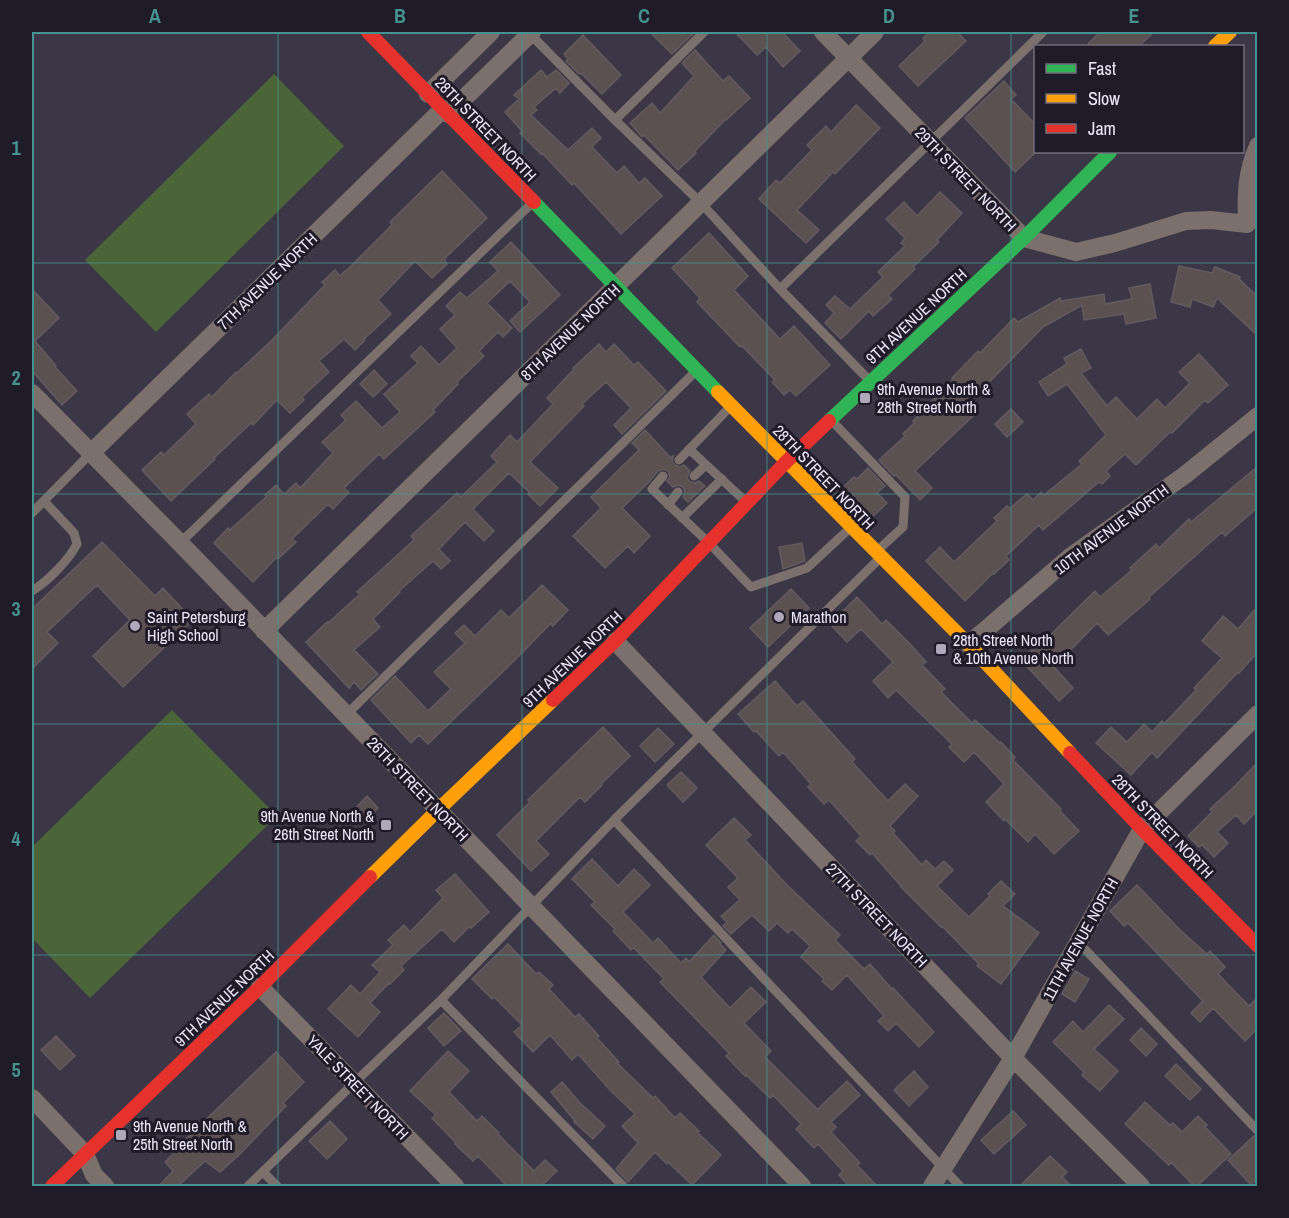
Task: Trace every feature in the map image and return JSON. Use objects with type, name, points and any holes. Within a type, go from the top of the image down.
[{"type":"street","name":"28TH STREET NORTH","points":[[368,32],[731,406],[970,646],[1142,829],[1257,946]]},
{"type":"street","points":[[428,94],[491,32]]},
{"type":"street","name":"7TH AVENUE NORTH","points":[[91,453],[530,32]]},
{"type":"street","name":"29TH STREET NORTH","points":[[823,32],[1023,238],[1076,252],[1115,243],[1186,221],[1211,220],[1252,229],[1246,190],[1257,146]]},
{"type":"street","name":"8TH AVENUE NORTH","points":[[264,631],[875,32]]},
{"type":"street","points":[[1216,45],[1230,32]]},
{"type":"street","name":"9TH AVENUE NORTH","points":[[52,1186],[615,641],[786,462],[1023,238],[1109,153]]},
{"type":"street","name":"26TH STREET NORTH","points":[[32,393],[802,1186]]},
{"type":"street","name":"10TH AVENUE NORTH","points":[[970,646],[976,638],[1070,557],[1185,475],[1257,417]]},
{"type":"street","name":"27TH STREET NORTH","points":[[615,641],[1013,1058],[1141,1186]]},
{"type":"street","name":"11TH AVENUE NORTH","points":[[932,1186],[1013,1058],[1142,829],[1257,714]]},
{"type":"street","name":"YALE STREET NORTH","points":[[260,987],[455,1186]]},
{"type":"street","points":[[32,1098],[85,1154],[94,1175],[105,1186]]},
{"type":"lane","points":[[530,32],[615,120],[701,203],[780,289],[871,382]]},
{"type":"lane","points":[[615,120],[704,32]]},
{"type":"lane","points":[[780,289],[1043,32]]},
{"type":"lane","points":[[180,543],[533,202]]},
{"type":"lane","points":[[346,715],[697,370]]},
{"type":"lane","points":[[679,460],[731,406]]},
{"type":"lane","points":[[248,1186],[441,1000],[614,819],[704,732],[903,527],[904,497],[831,419]]},
{"type":"lane","points":[[689,449],[747,503]]},
{"type":"lane","points":[[32,513],[91,453]]},
{"type":"lane","points":[[694,476],[706,465]]},
{"type":"lane","points":[[663,476],[652,489],[751,587],[807,568],[850,527]]},
{"type":"lane","points":[[682,518],[722,479]]},
{"type":"lane","points":[[668,505],[678,492]]},
{"type":"lane","points":[[32,591],[72,554],[77,544],[74,534],[44,501]]},
{"type":"lane","points":[[614,819],[960,1186]]},
{"type":"lane","points":[[1078,942],[1257,1131]]},
{"type":"lane","points":[[441,1000],[623,1186]]},
{"type":"lane","points":[[263,1172],[277,1186]]},
{"type":"green space","points":[[274,74],[344,146],[156,332],[85,260]]},
{"type":"green space","points":[[172,710],[277,816],[90,998],[32,938],[32,847]]},
{"type":"building","points":[[650,32],[695,32],[672,54]]},
{"type":"building","points":[[735,32],[782,32],[800,51],[783,67],[766,47],[757,55]]},
{"type":"building","points":[[931,32],[957,32],[966,41],[918,86],[899,66]]},
{"type":"building","points":[[1100,32],[1154,32],[1140,45],[1087,45]]},
{"type":"building","points":[[583,35],[621,75],[602,94],[566,61],[568,59],[564,54]]},
{"type":"building","points":[[695,50],[723,81],[729,76],[750,98],[725,120],[678,170],[630,123],[652,103],[660,113],[694,76],[682,63]]},
{"type":"building","points":[[541,70],[547,77],[556,70],[569,83],[560,93],[556,88],[534,107],[537,110],[531,115],[568,150],[592,128],[601,138],[592,147],[617,173],[624,166],[639,183],[645,178],[662,196],[621,234],[574,183],[572,185],[520,133],[522,131],[505,112],[519,99],[514,95]]},
{"type":"building","points":[[1004,81],[1016,95],[1011,99],[1034,123],[1035,153],[1015,172],[965,118]]},
{"type":"building","points":[[856,105],[880,128],[797,210],[819,230],[806,243],[759,199],[776,180],[780,183],[812,150],[807,145],[826,126],[831,132]]},
{"type":"building","points":[[442,171],[487,218],[444,259],[447,264],[432,278],[415,261],[378,300],[391,314],[355,350],[344,339],[319,361],[329,372],[302,397],[304,400],[290,413],[277,400],[171,501],[142,470],[161,452],[164,455],[196,424],[187,414],[209,394],[212,397],[272,340],[325,285],[322,282],[335,270],[340,276],[346,271],[392,225],[390,222]]},
{"type":"building","points":[[940,192],[962,213],[937,240],[939,242],[913,267],[915,269],[888,295],[892,299],[873,316],[869,311],[841,339],[825,323],[834,313],[826,305],[835,296],[850,309],[883,277],[878,272],[905,246],[901,243],[905,238],[886,219],[904,202],[917,216]]},
{"type":"building","points":[[709,233],[748,276],[734,290],[780,339],[794,326],[830,365],[796,396],[790,390],[784,395],[772,382],[775,380],[697,302],[700,298],[672,268]]},
{"type":"building","points":[[511,242],[560,295],[520,332],[510,321],[530,302],[510,281],[487,303],[512,328],[503,337],[498,332],[479,351],[484,356],[457,382],[458,384],[433,410],[435,412],[384,459],[379,454],[344,488],[349,492],[333,509],[328,504],[292,539],[296,542],[278,559],[277,557],[253,582],[214,543],[228,528],[230,530],[266,497],[265,495],[276,485],[284,494],[296,483],[300,488],[333,453],[322,442],[346,420],[341,415],[356,401],[382,428],[400,412],[384,394],[418,363],[411,356],[421,346],[439,365],[457,348],[440,329],[455,315],[446,306],[460,292],[467,298],[498,271],[490,262]]},
{"type":"building","points":[[1179,266],[1212,273],[1215,267],[1240,277],[1239,279],[1257,296],[1257,335],[1217,298],[1213,307],[1192,299],[1190,307],[1171,302]]},
{"type":"building","points":[[1150,284],[1156,318],[1126,324],[1124,314],[1084,320],[1082,305],[1043,327],[964,408],[973,416],[915,471],[932,488],[920,500],[879,460],[905,436],[903,434],[915,422],[913,421],[952,378],[1014,318],[1018,322],[1060,298],[1061,301],[1104,294],[1105,304],[1132,299],[1129,288]]},
{"type":"building","points":[[32,289],[59,318],[35,341],[77,391],[62,405],[32,371]]},
{"type":"building","points":[[599,344],[606,352],[614,344],[634,365],[638,362],[666,391],[622,434],[614,425],[631,408],[606,382],[582,404],[584,406],[530,462],[558,488],[540,506],[509,473],[473,509],[494,531],[484,541],[465,522],[439,549],[450,561],[441,569],[433,561],[399,591],[373,619],[380,627],[354,650],[378,674],[361,690],[354,682],[349,688],[306,642],[360,594],[357,592],[414,540],[411,536],[457,493],[461,497],[497,462],[491,456],[510,435],[517,442],[553,404],[547,398],[573,368]]},
{"type":"building","points":[[1081,349],[1091,368],[1081,373],[1107,406],[1116,397],[1137,419],[1157,399],[1165,408],[1190,383],[1179,372],[1199,354],[1228,385],[1208,403],[1205,400],[1136,465],[1125,454],[1106,471],[1110,476],[1102,484],[1099,482],[1043,530],[1039,525],[1006,556],[1009,560],[965,601],[926,561],[940,547],[954,562],[997,521],[994,518],[1007,506],[1010,508],[1027,494],[1033,500],[1041,492],[1044,495],[1082,464],[1079,461],[1106,435],[1067,384],[1048,396],[1039,382],[1067,364],[1064,358]]},
{"type":"building","points":[[374,370],[387,384],[373,397],[360,384]]},
{"type":"building","points":[[1011,409],[1023,422],[1007,437],[995,424]]},
{"type":"building","points":[[645,430],[671,458],[674,455],[672,461],[675,465],[680,467],[684,465],[690,471],[687,477],[689,481],[695,483],[699,481],[705,486],[688,502],[683,497],[685,492],[683,487],[678,485],[673,487],[667,481],[670,477],[668,471],[664,469],[658,471],[622,508],[650,536],[634,553],[628,546],[605,568],[573,536],[601,508],[591,497],[639,450],[632,443]]},
{"type":"building","points":[[1257,467],[1257,508],[1225,536],[1222,532],[1108,635],[1097,623],[1054,667],[1073,688],[1059,701],[1021,660],[1035,647],[1036,649],[1095,591],[1100,597],[1132,570],[1130,568],[1156,544],[1159,548],[1189,519],[1191,522]]},
{"type":"building","points":[[868,468],[885,486],[877,493],[887,503],[870,519],[841,489],[854,477],[857,479]]},
{"type":"building","points":[[102,542],[155,596],[163,588],[193,620],[123,687],[93,656],[130,620],[97,585],[47,632],[58,643],[32,669],[32,609]]},
{"type":"building","points":[[802,543],[805,561],[783,569],[779,547]]},
{"type":"building","points":[[542,585],[568,610],[553,626],[551,623],[428,744],[419,735],[411,743],[371,700],[395,676],[428,711],[451,689],[434,672],[465,643],[455,633],[464,625],[475,636],[501,610],[509,618]]},
{"type":"building","points":[[791,589],[809,608],[768,647],[750,628]]},
{"type":"building","points":[[857,597],[882,624],[886,620],[911,645],[926,662],[922,665],[945,689],[941,692],[972,723],[975,720],[1001,742],[1015,757],[1013,760],[1079,831],[1054,854],[1035,834],[1028,842],[986,802],[1004,784],[974,752],[964,762],[949,747],[952,744],[896,690],[888,698],[873,681],[893,662],[861,629],[847,642],[830,624]]},
{"type":"building","points":[[1257,607],[1257,653],[1157,758],[1152,752],[1131,775],[1096,743],[1111,727],[1127,742],[1144,724],[1152,732],[1162,721],[1164,724],[1222,658],[1202,641],[1223,616],[1238,629]]},
{"type":"building","points":[[775,681],[797,706],[803,701],[855,759],[852,762],[888,801],[905,784],[918,796],[890,826],[895,831],[893,833],[922,865],[926,860],[935,869],[944,861],[953,870],[937,886],[969,917],[1001,881],[1015,894],[1003,906],[1039,933],[1001,984],[977,966],[979,964],[901,887],[872,853],[870,855],[856,841],[861,836],[829,800],[824,804],[808,787],[811,784],[783,752],[779,756],[738,714]]},
{"type":"building","points":[[603,727],[630,756],[585,802],[580,797],[536,841],[549,854],[531,871],[497,835],[530,802],[528,800]]},
{"type":"building","points":[[658,728],[674,744],[655,762],[640,746]]},
{"type":"building","points":[[1257,763],[1257,811],[1244,824],[1236,815],[1217,832],[1228,843],[1214,857],[1188,836],[1212,812],[1210,809]]},
{"type":"building","points":[[681,772],[697,788],[683,802],[667,785]]},
{"type":"building","points":[[367,796],[378,808],[364,822],[353,811]]},
{"type":"building","points":[[734,818],[751,835],[745,840],[788,886],[840,935],[835,940],[864,969],[870,964],[934,1032],[919,1047],[896,1023],[888,1031],[878,1021],[884,1016],[847,975],[832,990],[822,981],[824,979],[801,957],[810,946],[792,929],[788,933],[777,923],[769,931],[752,915],[731,934],[723,926],[727,922],[721,916],[740,900],[728,887],[738,878],[706,845]]},
{"type":"building","points":[[592,859],[618,886],[634,869],[650,885],[623,912],[653,943],[658,938],[681,963],[686,958],[689,962],[714,935],[726,950],[701,977],[730,1008],[751,987],[766,1002],[744,1023],[771,1051],[765,1057],[817,1109],[847,1081],[860,1095],[831,1122],[836,1127],[831,1132],[860,1163],[857,1165],[877,1186],[849,1186],[839,1175],[843,1171],[818,1144],[814,1148],[796,1129],[801,1124],[773,1095],[770,1098],[745,1076],[726,1056],[729,1053],[660,982],[664,979],[634,948],[631,950],[613,931],[615,929],[591,905],[595,902],[572,879]]},
{"type":"building","points":[[455,874],[489,912],[454,942],[442,929],[401,966],[404,970],[370,1003],[380,1012],[358,1037],[328,1009],[351,985],[360,994],[380,972],[372,965],[393,945],[388,940],[404,925],[410,932],[443,898],[436,890]]},
{"type":"building","points":[[1137,885],[1180,930],[1207,954],[1210,951],[1225,967],[1218,974],[1249,1006],[1257,998],[1257,1029],[1245,1041],[1213,1008],[1200,1022],[1191,1013],[1203,1001],[1128,923],[1124,926],[1110,911]]},
{"type":"building","points":[[508,944],[536,974],[539,972],[553,985],[549,989],[575,1017],[579,1014],[599,1036],[597,1038],[619,1062],[617,1063],[653,1098],[655,1096],[675,1118],[680,1113],[721,1155],[692,1185],[655,1152],[628,1182],[616,1169],[638,1143],[622,1126],[635,1114],[578,1054],[572,1060],[550,1035],[533,1052],[514,1032],[522,1025],[472,979]]},
{"type":"building","points":[[1075,971],[1089,979],[1075,1002],[1062,994]]},
{"type":"building","points":[[1109,1005],[1124,1019],[1094,1049],[1118,1071],[1100,1091],[1082,1075],[1084,1072],[1053,1042],[1073,1021],[1083,1032]]},
{"type":"building","points":[[444,1013],[461,1031],[444,1046],[428,1028]]},
{"type":"building","points":[[1141,1028],[1157,1044],[1146,1056],[1130,1040]]},
{"type":"building","points":[[56,1036],[75,1056],[60,1070],[41,1050]]},
{"type":"building","points":[[448,1051],[469,1071],[449,1092],[477,1121],[482,1116],[534,1171],[545,1160],[557,1171],[541,1186],[507,1186],[478,1156],[473,1161],[455,1144],[432,1118],[436,1115],[410,1091]]},
{"type":"building","points":[[276,1052],[304,1082],[283,1103],[286,1106],[220,1172],[205,1161],[178,1186],[159,1186],[173,1171],[165,1162]]},
{"type":"building","points":[[1176,1064],[1201,1089],[1190,1100],[1165,1076]]},
{"type":"building","points":[[914,1071],[928,1087],[909,1106],[894,1090]]},
{"type":"building","points":[[562,1082],[580,1103],[605,1126],[593,1139],[574,1122],[551,1092]]},
{"type":"building","points":[[1145,1102],[1170,1125],[1173,1123],[1182,1132],[1198,1116],[1207,1125],[1205,1127],[1231,1154],[1197,1186],[1194,1186],[1171,1162],[1169,1165],[1125,1124]]},
{"type":"building","points":[[1013,1111],[1026,1125],[994,1154],[981,1140]]},
{"type":"building","points":[[330,1121],[347,1139],[327,1159],[309,1141]]},
{"type":"building","points":[[1254,1136],[1257,1138],[1257,1179],[1251,1185],[1228,1160]]},
{"type":"building","points":[[1050,1156],[1067,1172],[1062,1177],[1071,1186],[1020,1186]]},
{"type":"traffic: fast","points":[[829,421],[1024,238],[1109,153]]},
{"type":"traffic: fast","points":[[534,202],[718,392]]},
{"type":"traffic: slow","points":[[1216,45],[1230,32]]},
{"type":"traffic: slow","points":[[718,392],[970,646],[1070,753]]},
{"type":"traffic: slow","points":[[370,877],[553,700]]},
{"type":"traffic: jam","points":[[368,32],[534,202]]},
{"type":"traffic: jam","points":[[553,700],[615,641],[786,462],[829,421]]},
{"type":"traffic: jam","points":[[1070,753],[1258,946]]},
{"type":"traffic: jam","points":[[52,1186],[260,987],[370,877]]},
{"type":"place","name":"9th Avenue North & 28th Street North","points":[[865,398]]},
{"type":"place","name":"Marathon","points":[[779,617]]},
{"type":"place","name":"Saint Petersburg High School","points":[[135,626]]},
{"type":"place","name":"28th Street North & 10th Avenue North","points":[[941,649]]},
{"type":"place","name":"9th Avenue North & 26th Street North","points":[[386,825]]},
{"type":"place","name":"9th Avenue North & 25th Street North","points":[[121,1135]]}]
